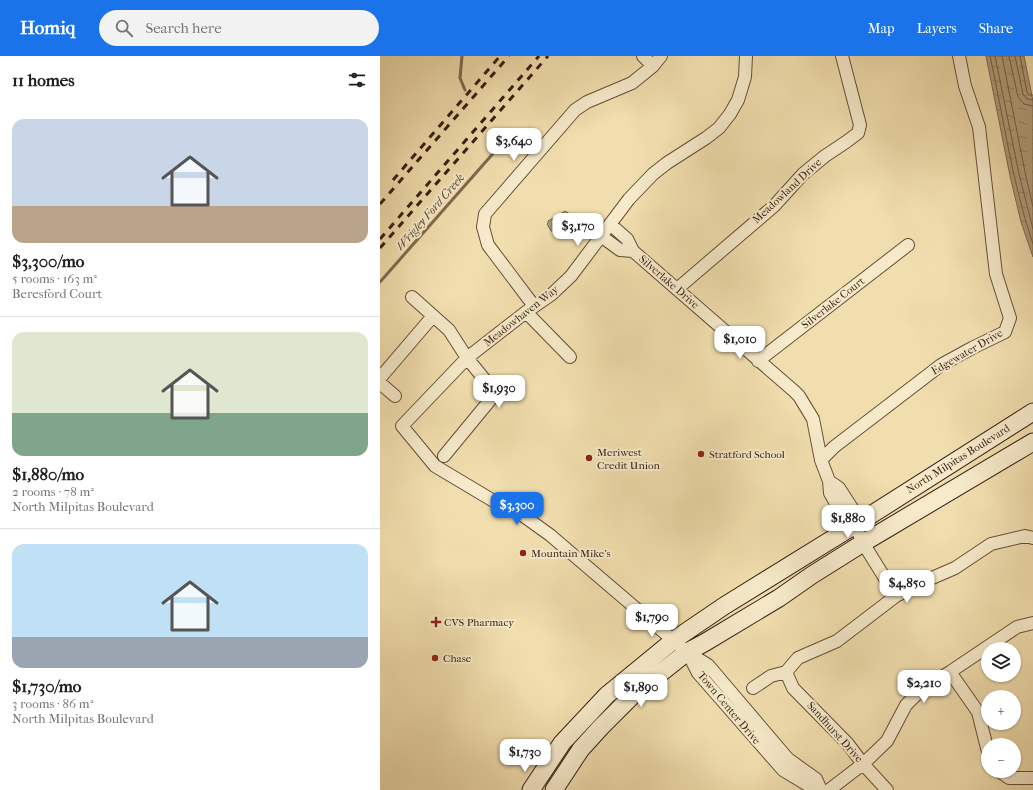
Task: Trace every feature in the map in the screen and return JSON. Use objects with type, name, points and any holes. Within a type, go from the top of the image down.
[{"type":"main road","name":"North Milpitas Boulevard","points":[[531,790],[562,743],[608,695],[674,640],[724,606],[1033,412]]},
{"type":"main road","name":"North Milpitas Boulevard","points":[[554,790],[581,750],[601,727],[633,695],[687,652],[779,598],[863,543],[1033,442]]},
{"type":"street","points":[[643,56],[653,66]]},
{"type":"street","points":[[570,357],[530,309],[488,245],[483,227],[485,214],[575,110],[588,102],[632,83],[653,66],[661,56]]},
{"type":"street","name":"Meadowhaven Way","points":[[674,640],[550,535],[518,512],[492,500],[436,466],[402,426],[467,358],[530,309],[552,294],[571,276],[629,199],[653,174],[719,128],[730,114],[738,100],[745,77],[746,56]]},
{"type":"street","name":"Meadowland Drive","points":[[677,289],[774,206],[809,170],[825,156],[858,133],[860,125],[842,56]]},
{"type":"street","name":"Edgewater Drive","points":[[821,460],[834,447],[941,365],[1005,332],[1010,318],[996,274],[979,127],[965,86],[959,56]]},
{"type":"street","name":"Silverlake Drive","points":[[610,224],[628,239],[633,251],[799,396],[813,419],[821,460],[828,481],[830,493],[842,514],[855,525],[863,543],[896,596]]},
{"type":"street","name":"Silverlake Drive","points":[[601,236],[620,250],[633,251]]},
{"type":"street","name":"Silverlake Court","points":[[758,361],[908,245]]},
{"type":"street","points":[[412,297],[449,330],[467,358],[494,391],[491,399],[444,456]]},
{"type":"street","points":[[380,378],[433,316]]},
{"type":"street","points":[[380,383],[395,396]]},
{"type":"street","points":[[753,688],[771,676],[786,672],[798,658],[838,641],[896,596],[955,568],[991,544],[1025,536],[1033,538]]},
{"type":"street","points":[[829,790],[863,764],[887,741],[906,705],[920,691],[1017,627],[1033,623]]},
{"type":"street","points":[[674,640],[687,652]]},
{"type":"street","name":"Town Center Drive","points":[[687,652],[698,673],[782,770],[816,790]]},
{"type":"street","name":"Town Center Drive","points":[[687,652],[708,665],[788,759],[816,779],[822,790]]},
{"type":"street","name":"Sandhurst Drive","points":[[786,672],[793,688],[848,744],[863,764],[887,790]]},
{"type":"street","points":[[950,672],[978,712],[984,738]]},
{"type":"street","points":[[1021,778],[1033,778]]},
{"type":"water","points":[[986,56],[1024,56],[1033,101],[1033,257],[1021,222],[1010,176]]},
{"type":"water","points":[[565,211],[570,214],[572,219],[571,222],[553,232],[551,231],[547,224],[548,221]]},
{"type":"waterway","name":"Wrigley Ford Creek","points":[[462,56],[460,78],[465,90]]},
{"type":"waterway","name":"Wrigley Ford Creek","points":[[380,282],[497,149],[494,131]]},
{"type":"railway","points":[[393,180],[500,56]]},
{"type":"railway","points":[[380,204],[509,56]]},
{"type":"railway","points":[[380,239],[539,56]]},
{"type":"railway","points":[[380,248],[548,56]]},
{"type":"place","name":"Stratford School","points":[[701,454]]},
{"type":"place","name":"Meriwest Credit Union","points":[[589,458]]},
{"type":"place","name":"Mountain Mike's","points":[[523,553]]},
{"type":"place","name":"CVS Pharmacy","points":[[436,622]]},
{"type":"place","name":"Chase","points":[[435,658]]}]
